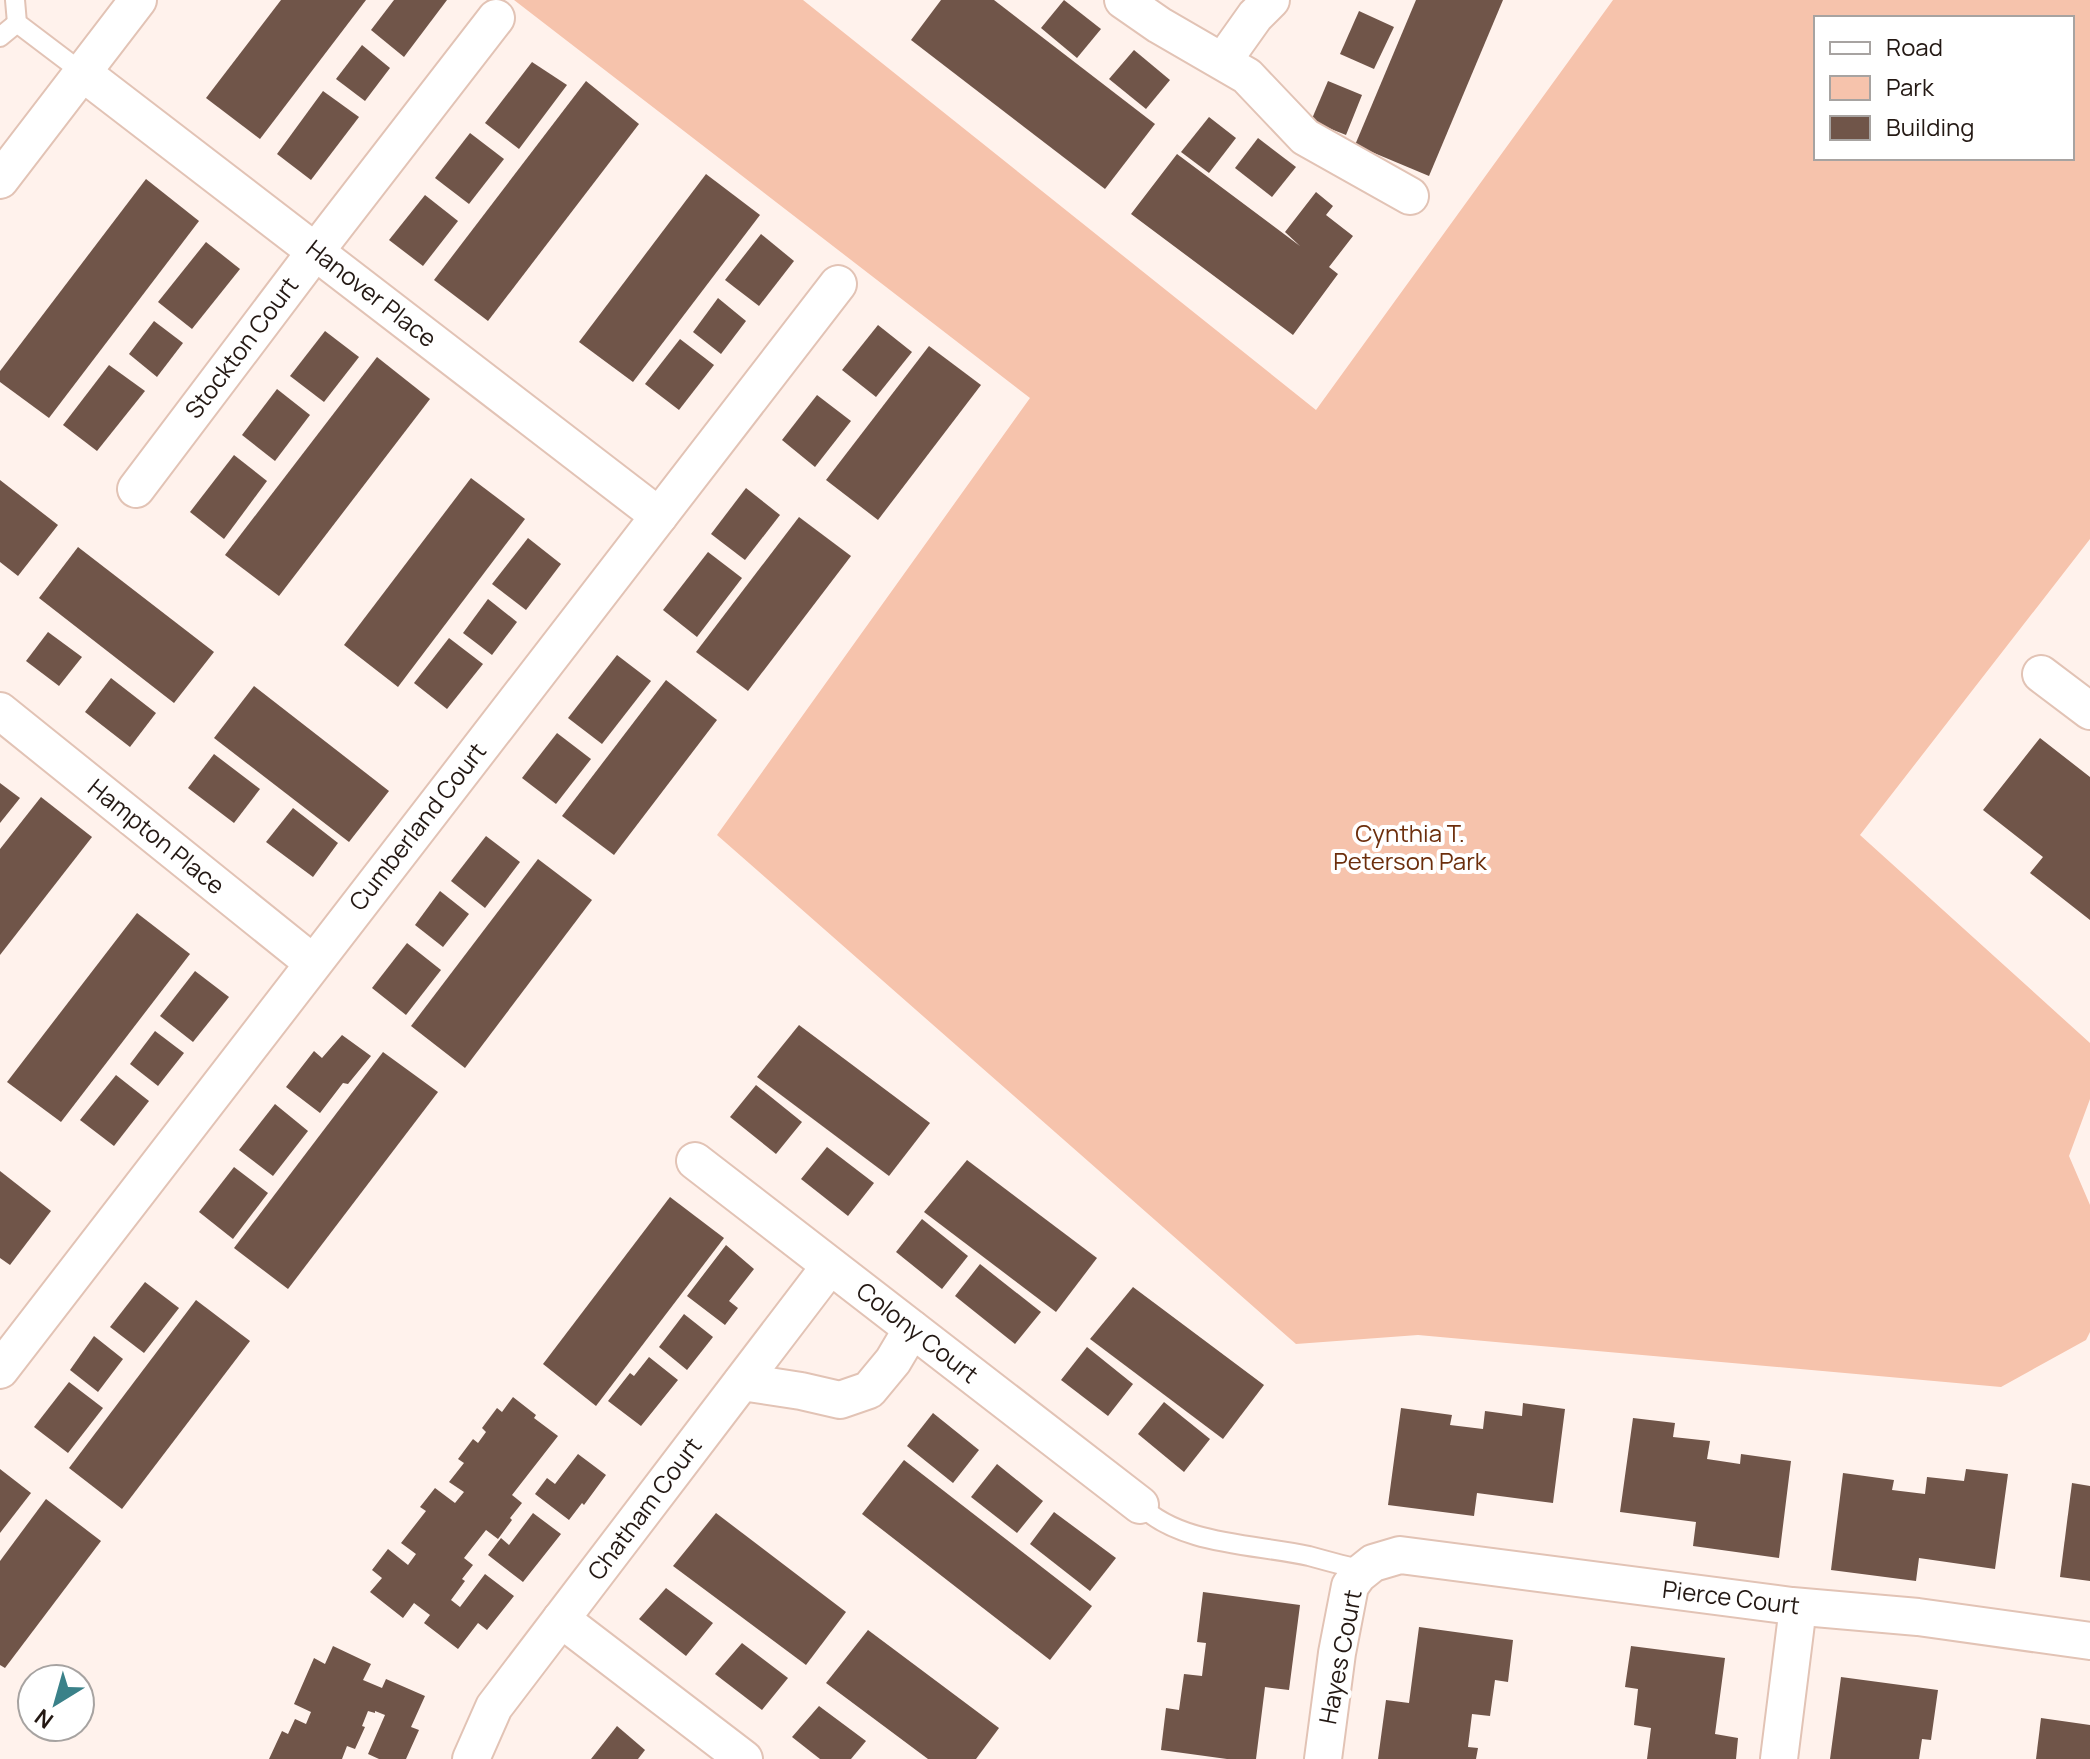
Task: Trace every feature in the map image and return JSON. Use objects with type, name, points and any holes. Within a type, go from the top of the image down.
[{"type":"street","points":[[0,180],[138,0]]},
{"type":"street","points":[[1123,0],[1159,25],[1247,76],[1305,137],[1410,196]]},
{"type":"street","points":[[1223,61],[1255,16],[1271,0]]},
{"type":"street","name":"Stockton Court","points":[[136,489],[496,18]]},
{"type":"street","name":"Hanover Place","points":[[83,73],[659,516]]},
{"type":"street","name":"Cumberland Court","points":[[0,1370],[838,284]]},
{"type":"street","points":[[2041,674],[2090,711]]},
{"type":"street","name":"Hampton Place","points":[[0,711],[313,963]]},
{"type":"street","name":"Colony Court","points":[[695,1161],[1140,1505]]},
{"type":"street","name":"Chatham Court","points":[[471,1759],[494,1707],[830,1266]]},
{"type":"street","points":[[742,1382],[840,1400],[869,1390],[893,1361],[912,1329]]},
{"type":"street","name":"Pierce Court","points":[[1368,1567],[1400,1555],[1798,1607],[1918,1617],[2090,1641]]},
{"type":"street","name":"Hayes Court","points":[[1323,1759],[1337,1653],[1350,1586],[1368,1567]]},
{"type":"street","points":[[1779,1759],[1798,1607]]},
{"type":"street","points":[[561,1619],[744,1759]]},
{"type":"lane","points":[[15,0],[17,23],[83,73]]},
{"type":"lane","points":[[0,37],[17,23]]},
{"type":"lane","points":[[1140,1505],[1150,1515],[1176,1530],[1250,1547],[1368,1567]]},
{"type":"green space","name":"Cynthia T. Peterson Park","points":[[514,0],[803,0],[1316,410],[1613,0],[2090,0],[2090,539],[1860,835],[2090,1043],[2090,1099],[2069,1156],[2090,1205],[2090,1332],[2086,1340],[2001,1387],[1418,1335],[1296,1344],[717,835],[1030,398]]},
{"type":"building","points":[[281,0],[366,0],[260,139],[206,98]]},
{"type":"building","points":[[394,0],[447,0],[404,57],[371,30]]},
{"type":"building","points":[[941,0],[994,0],[1155,124],[1105,189],[911,40]]},
{"type":"building","points":[[1064,0],[1101,29],[1077,58],[1041,28]]},
{"type":"building","points":[[1416,0],[1503,0],[1429,176],[1355,145]]},
{"type":"building","points":[[1359,11],[1394,27],[1374,69],[1340,54]]},
{"type":"building","points":[[362,45],[390,68],[365,101],[336,79]]},
{"type":"building","points":[[1134,50],[1170,80],[1146,109],[1109,79]]},
{"type":"building","points":[[532,62],[567,85],[519,149],[485,123]]},
{"type":"building","points":[[586,81],[639,124],[488,321],[434,280]]},
{"type":"building","points":[[1328,81],[1362,95],[1346,135],[1311,121]]},
{"type":"building","points":[[323,91],[359,117],[311,180],[277,154]]},
{"type":"building","points":[[1209,117],[1236,138],[1209,173],[1181,152]]},
{"type":"building","points":[[470,133],[504,159],[469,204],[435,178]]},
{"type":"building","points":[[1258,138],[1296,167],[1272,197],[1235,168]]},
{"type":"building","points":[[1177,154],[1300,246],[1285,232],[1316,192],[1333,206],[1326,215],[1353,236],[1329,267],[1338,274],[1293,335],[1131,214]]},
{"type":"building","points":[[706,174],[760,215],[633,382],[579,342]]},
{"type":"building","points":[[146,179],[199,221],[49,418],[0,382],[0,371]]},
{"type":"building","points":[[425,195],[458,221],[423,266],[389,240]]},
{"type":"building","points":[[761,234],[794,261],[759,306],[725,280]]},
{"type":"building","points":[[206,242],[240,269],[192,329],[158,302]]},
{"type":"building","points":[[718,298],[746,321],[721,354],[693,332]]},
{"type":"building","points":[[154,321],[183,343],[157,377],[129,354]]},
{"type":"building","points":[[878,325],[912,352],[876,397],[842,370]]},
{"type":"building","points":[[325,331],[359,357],[324,402],[290,376]]},
{"type":"building","points":[[680,339],[714,365],[679,410],[645,384]]},
{"type":"building","points":[[929,346],[981,385],[878,520],[826,480]]},
{"type":"building","points":[[377,357],[430,399],[279,596],[225,555]]},
{"type":"building","points":[[109,365],[145,391],[97,451],[63,425]]},
{"type":"building","points":[[277,389],[310,415],[275,461],[242,435]]},
{"type":"building","points":[[817,395],[851,421],[815,467],[782,440]]},
{"type":"building","points":[[234,455],[267,481],[224,539],[190,512]]},
{"type":"building","points":[[471,478],[525,519],[398,687],[344,645]]},
{"type":"building","points":[[0,480],[58,525],[18,576],[0,562]]},
{"type":"building","points":[[746,488],[780,515],[745,560],[711,534]]},
{"type":"building","points":[[799,517],[851,556],[748,691],[696,652]]},
{"type":"building","points":[[528,538],[561,564],[526,610],[492,584]]},
{"type":"building","points":[[78,547],[214,652],[174,703],[39,598]]},
{"type":"building","points":[[708,552],[742,578],[697,637],[663,610]]},
{"type":"building","points":[[488,599],[517,622],[492,655],[463,633]]},
{"type":"building","points":[[48,632],[82,657],[59,686],[26,661]]},
{"type":"building","points":[[449,638],[483,664],[447,709],[414,683]]},
{"type":"building","points":[[617,655],[651,681],[602,744],[568,718]]},
{"type":"building","points":[[111,678],[156,713],[130,747],[85,712]]},
{"type":"building","points":[[666,680],[717,720],[614,855],[562,816]]},
{"type":"building","points":[[254,686],[389,791],[349,842],[214,738]]},
{"type":"building","points":[[557,733],[591,759],[556,804],[522,778]]},
{"type":"building","points":[[2040,738],[2090,777],[2090,920],[2030,873],[2043,857],[1983,810]]},
{"type":"building","points":[[214,754],[260,789],[234,823],[188,788]]},
{"type":"building","points":[[0,783],[20,798],[0,823]]},
{"type":"building","points":[[41,797],[92,837],[0,955],[0,849]]},
{"type":"building","points":[[293,808],[338,843],[313,877],[266,842]]},
{"type":"building","points":[[486,836],[520,862],[485,908],[451,881]]},
{"type":"building","points":[[538,859],[592,900],[465,1068],[411,1026]]},
{"type":"building","points":[[440,891],[469,914],[443,947],[415,925]]},
{"type":"building","points":[[137,913],[190,954],[61,1122],[7,1082]]},
{"type":"building","points":[[407,943],[441,970],[406,1015],[372,988]]},
{"type":"building","points":[[195,971],[229,997],[193,1042],[160,1016]]},
{"type":"building","points":[[799,1025],[930,1123],[889,1176],[757,1077]]},
{"type":"building","points":[[155,1031],[184,1053],[158,1086],[130,1064]]},
{"type":"building","points":[[342,1035],[371,1056],[348,1084],[343,1083],[320,1113],[286,1087],[314,1051],[322,1058]]},
{"type":"building","points":[[383,1052],[438,1092],[288,1289],[234,1248]]},
{"type":"building","points":[[116,1075],[149,1101],[114,1146],[80,1120]]},
{"type":"building","points":[[756,1085],[802,1122],[776,1154],[730,1117]]},
{"type":"building","points":[[275,1104],[308,1131],[273,1176],[239,1150]]},
{"type":"building","points":[[827,1147],[874,1183],[848,1216],[801,1179]]},
{"type":"building","points":[[967,1160],[1097,1258],[1056,1312],[924,1212]]},
{"type":"building","points":[[234,1167],[268,1193],[233,1239],[199,1212]]},
{"type":"building","points":[[0,1171],[51,1211],[10,1265],[0,1258]]},
{"type":"building","points":[[670,1197],[724,1238],[596,1406],[543,1364]]},
{"type":"building","points":[[922,1219],[968,1256],[942,1289],[896,1252]]},
{"type":"building","points":[[726,1245],[754,1269],[729,1301],[738,1308],[725,1325],[687,1296]]},
{"type":"building","points":[[980,1264],[1041,1312],[1015,1344],[955,1296]]},
{"type":"building","points":[[145,1282],[179,1308],[144,1353],[110,1327]]},
{"type":"building","points":[[1133,1287],[1264,1385],[1223,1439],[1090,1339]]},
{"type":"building","points":[[196,1300],[250,1341],[122,1509],[69,1468]]},
{"type":"building","points":[[684,1314],[713,1337],[687,1370],[659,1347]]},
{"type":"building","points":[[94,1336],[123,1359],[98,1392],[70,1370]]},
{"type":"building","points":[[1087,1347],[1133,1384],[1108,1416],[1061,1380]]},
{"type":"building","points":[[649,1357],[678,1380],[641,1426],[608,1401],[630,1373],[634,1376]]},
{"type":"building","points":[[69,1382],[103,1408],[68,1453],[34,1427]]},
{"type":"building","points":[[513,1397],[558,1436],[512,1495],[522,1503],[498,1539],[486,1530],[464,1558],[473,1565],[451,1600],[460,1607],[485,1574],[514,1596],[487,1630],[478,1623],[458,1649],[424,1623],[430,1615],[414,1603],[403,1618],[370,1592],[382,1578],[372,1570],[388,1549],[408,1565],[416,1554],[401,1543],[426,1511],[420,1507],[435,1488],[455,1503],[464,1492],[449,1482],[464,1463],[458,1459],[473,1439],[478,1443],[486,1432],[482,1428],[497,1408],[502,1412]]},
{"type":"building","points":[[1164,1402],[1210,1439],[1184,1472],[1138,1434]]},
{"type":"building","points":[[1523,1403],[1565,1409],[1553,1503],[1477,1493],[1474,1516],[1388,1505],[1401,1408],[1452,1415],[1450,1425],[1483,1429],[1485,1411],[1522,1416]]},
{"type":"building","points":[[933,1413],[979,1450],[953,1483],[907,1446]]},
{"type":"building","points":[[1633,1418],[1675,1423],[1673,1437],[1710,1441],[1707,1459],[1740,1464],[1741,1454],[1791,1461],[1779,1558],[1693,1546],[1696,1522],[1620,1512]]},
{"type":"building","points":[[578,1454],[606,1475],[569,1520],[535,1494],[547,1478],[555,1484]]},
{"type":"building","points":[[904,1460],[1092,1606],[1050,1660],[862,1514]]},
{"type":"building","points":[[997,1464],[1043,1501],[1017,1533],[971,1497]]},
{"type":"building","points":[[0,1469],[31,1493],[0,1533]]},
{"type":"building","points":[[1966,1469],[2008,1474],[1995,1569],[1919,1558],[1916,1581],[1831,1570],[1843,1473],[1894,1480],[1892,1490],[1925,1494],[1927,1477],[1964,1481]]},
{"type":"building","points":[[2072,1483],[2090,1486],[2090,1581],[2060,1577]]},
{"type":"building","points":[[46,1499],[101,1541],[5,1668],[0,1665],[0,1561]]},
{"type":"building","points":[[1054,1512],[1116,1558],[1090,1591],[1030,1544]]},
{"type":"building","points":[[533,1513],[561,1534],[523,1582],[488,1555],[501,1538],[509,1545]]},
{"type":"building","points":[[716,1513],[846,1612],[806,1665],[673,1566]]},
{"type":"building","points":[[666,1588],[713,1623],[686,1656],[639,1619]]},
{"type":"building","points":[[1203,1592],[1300,1605],[1289,1690],[1265,1687],[1256,1759],[1227,1759],[1161,1750],[1166,1708],[1179,1710],[1184,1674],[1202,1676],[1206,1643],[1197,1642]]},
{"type":"building","points":[[1419,1627],[1513,1640],[1508,1682],[1495,1680],[1490,1716],[1472,1714],[1468,1747],[1478,1748],[1476,1759],[1378,1759],[1386,1700],[1409,1703]]},
{"type":"building","points":[[868,1630],[999,1728],[976,1759],[928,1759],[826,1683]]},
{"type":"building","points":[[742,1643],[788,1678],[762,1710],[715,1674]]},
{"type":"building","points":[[333,1646],[371,1664],[363,1680],[382,1688],[386,1679],[425,1696],[411,1727],[419,1730],[406,1759],[379,1759],[368,1754],[385,1715],[368,1711],[355,1749],[347,1746],[342,1759],[269,1759],[282,1731],[288,1734],[295,1719],[306,1724],[311,1712],[294,1704],[314,1658],[325,1664]]},
{"type":"building","points":[[1631,1646],[1725,1658],[1715,1734],[1738,1738],[1736,1759],[1647,1759],[1651,1728],[1634,1725],[1638,1689],[1625,1687]]},
{"type":"building","points":[[1841,1677],[1938,1690],[1931,1740],[1922,1739],[1919,1759],[1830,1759]]},
{"type":"building","points":[[819,1706],[866,1741],[851,1759],[820,1759],[792,1737]]},
{"type":"building","points":[[2041,1718],[2090,1725],[2090,1759],[2036,1759]]},
{"type":"building","points":[[617,1726],[645,1750],[638,1759],[591,1759]]}]
